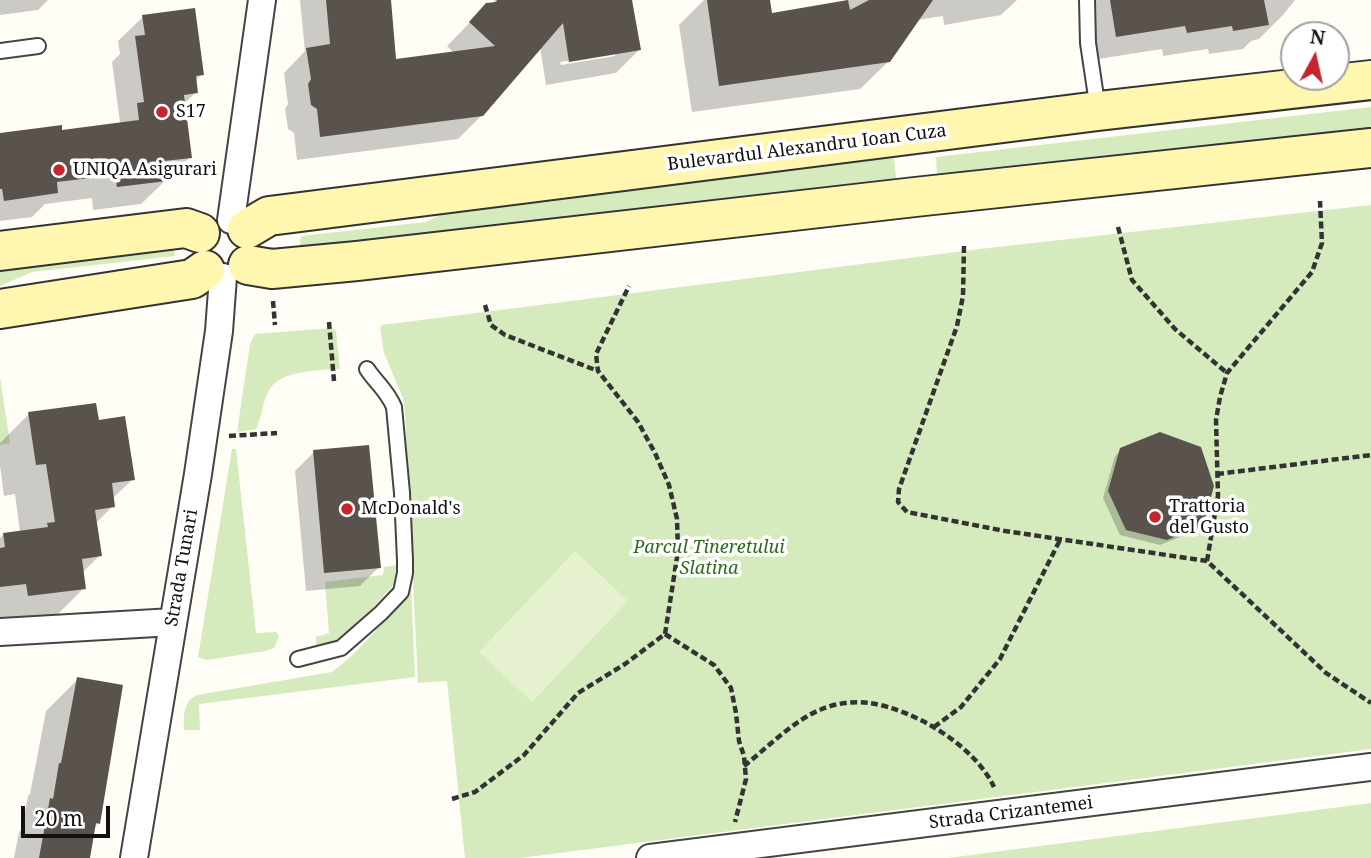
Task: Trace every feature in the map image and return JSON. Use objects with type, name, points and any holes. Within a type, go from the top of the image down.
[{"type":"main road","name":"Bulevardul Alexandru Ioan Cuza","points":[[0,309],[192,279],[269,216],[1098,111],[1371,80]]},
{"type":"main road","name":"Bulevardul Alexandru Ioan Cuza","points":[[0,251],[186,228],[271,269],[1371,148]]},
{"type":"street","name":"Strada Tunari","points":[[134,858],[204,438],[219,331],[226,249],[262,0]]},
{"type":"street","points":[[0,632],[173,622]]},
{"type":"street","name":"Strada Crizantemei","points":[[650,858],[1371,767]]},
{"type":"lane","points":[[1087,0],[1088,43],[1098,111]]},
{"type":"lane","points":[[0,51],[38,46]]},
{"type":"lane","points":[[298,659],[341,648],[401,592],[405,560],[394,407],[389,395],[367,369]]},
{"type":"path","points":[[1207,561],[1217,496],[1216,420],[1227,373],[1312,272],[1322,243],[1320,201]]},
{"type":"path","points":[[1118,227],[1132,280],[1175,329],[1227,373]]},
{"type":"path","points":[[964,246],[963,296],[957,326],[899,489],[898,502],[907,512],[1005,531],[1207,561],[1326,673],[1371,703]]},
{"type":"path","points":[[598,371],[596,354],[629,286]]},
{"type":"path","points":[[452,799],[475,792],[524,755],[578,693],[625,664],[665,634],[678,551],[677,519],[669,485],[639,422],[598,371],[505,335],[491,325],[485,304]]},
{"type":"path","points":[[329,322],[334,381]]},
{"type":"path","points":[[204,438],[277,433]]},
{"type":"path","points":[[1217,474],[1371,455]]},
{"type":"path","points":[[933,727],[961,707],[1000,659],[1060,540]]},
{"type":"path","points":[[665,634],[713,665],[731,688],[746,779],[728,848]]},
{"type":"path","points":[[744,766],[795,725],[822,709],[845,703],[868,702],[892,708],[933,727],[973,756],[989,776],[1006,813]]},
{"type":"green space","points":[[1371,107],[1371,138],[938,189],[936,157]]},
{"type":"green space","points":[[893,149],[896,178],[299,250],[301,236],[426,222],[462,204]]},
{"type":"green space","name":"Parcul Tineretului Slatina","points":[[1371,205],[1371,749],[520,858],[465,858],[447,681],[418,683],[405,414],[403,398],[384,353],[380,327],[382,325],[980,249]]},
{"type":"green space","points":[[172,243],[175,256],[32,272],[0,286],[0,264]]},
{"type":"green space","points":[[332,328],[336,331],[340,369],[300,373],[281,379],[268,392],[256,429],[237,432],[250,344],[255,334]]},
{"type":"green space","points":[[0,377],[10,443],[0,445]]},
{"type":"green space","points":[[232,449],[236,449],[256,633],[276,632],[279,636],[274,648],[266,651],[206,660],[198,657]]},
{"type":"green space","points":[[575,551],[628,601],[532,702],[479,652]]},
{"type":"green space","points":[[397,565],[395,583],[346,638],[331,646],[316,648],[316,637],[329,633],[325,582],[383,575],[384,567]]},
{"type":"green space","points":[[411,586],[415,677],[199,704],[200,730],[184,730],[186,705],[197,695],[332,672],[365,643]]},
{"type":"green space","points":[[1371,803],[1371,858],[948,858]]},
{"type":"building","points":[[326,0],[391,0],[396,59],[495,46],[469,22],[486,3],[497,0],[632,0],[641,50],[569,62],[563,23],[483,116],[320,137],[317,109],[311,105],[308,84],[311,79],[306,48],[330,44]]},
{"type":"building","points":[[707,0],[770,0],[772,13],[848,0],[850,10],[869,0],[933,0],[890,62],[719,86]]},
{"type":"building","points":[[1110,0],[1264,0],[1269,25],[1233,31],[1232,26],[1187,33],[1185,26],[1116,37]]},
{"type":"building","name":"S17","points":[[195,8],[204,75],[196,76],[198,93],[184,95],[192,158],[164,161],[167,181],[117,187],[115,175],[57,182],[58,193],[4,201],[0,189],[0,133],[62,125],[62,130],[139,120],[137,103],[144,102],[135,36],[145,35],[142,15]]},
{"type":"building","points":[[96,403],[99,420],[125,416],[135,480],[112,483],[115,507],[95,510],[102,556],[82,559],[86,589],[28,596],[26,584],[0,587],[0,548],[5,547],[3,533],[48,527],[47,523],[55,522],[46,464],[36,465],[28,412]]},
{"type":"building","points":[[1160,432],[1201,447],[1214,486],[1203,526],[1167,540],[1126,530],[1108,491],[1120,448]]},
{"type":"building","name":"McDonald's","points":[[369,445],[381,568],[324,573],[313,450]]},
{"type":"building","points":[[77,677],[123,685],[100,824],[96,823],[90,858],[39,858],[50,798],[53,799],[61,763]]},
{"type":"place","name":"S17","points":[[162,112]]},
{"type":"place","name":"UNIQA Asigurari","points":[[59,170]]},
{"type":"place","name":"McDonald's","points":[[347,509]]},
{"type":"place","name":"Trattoria del Gusto","points":[[1155,517]]}]
